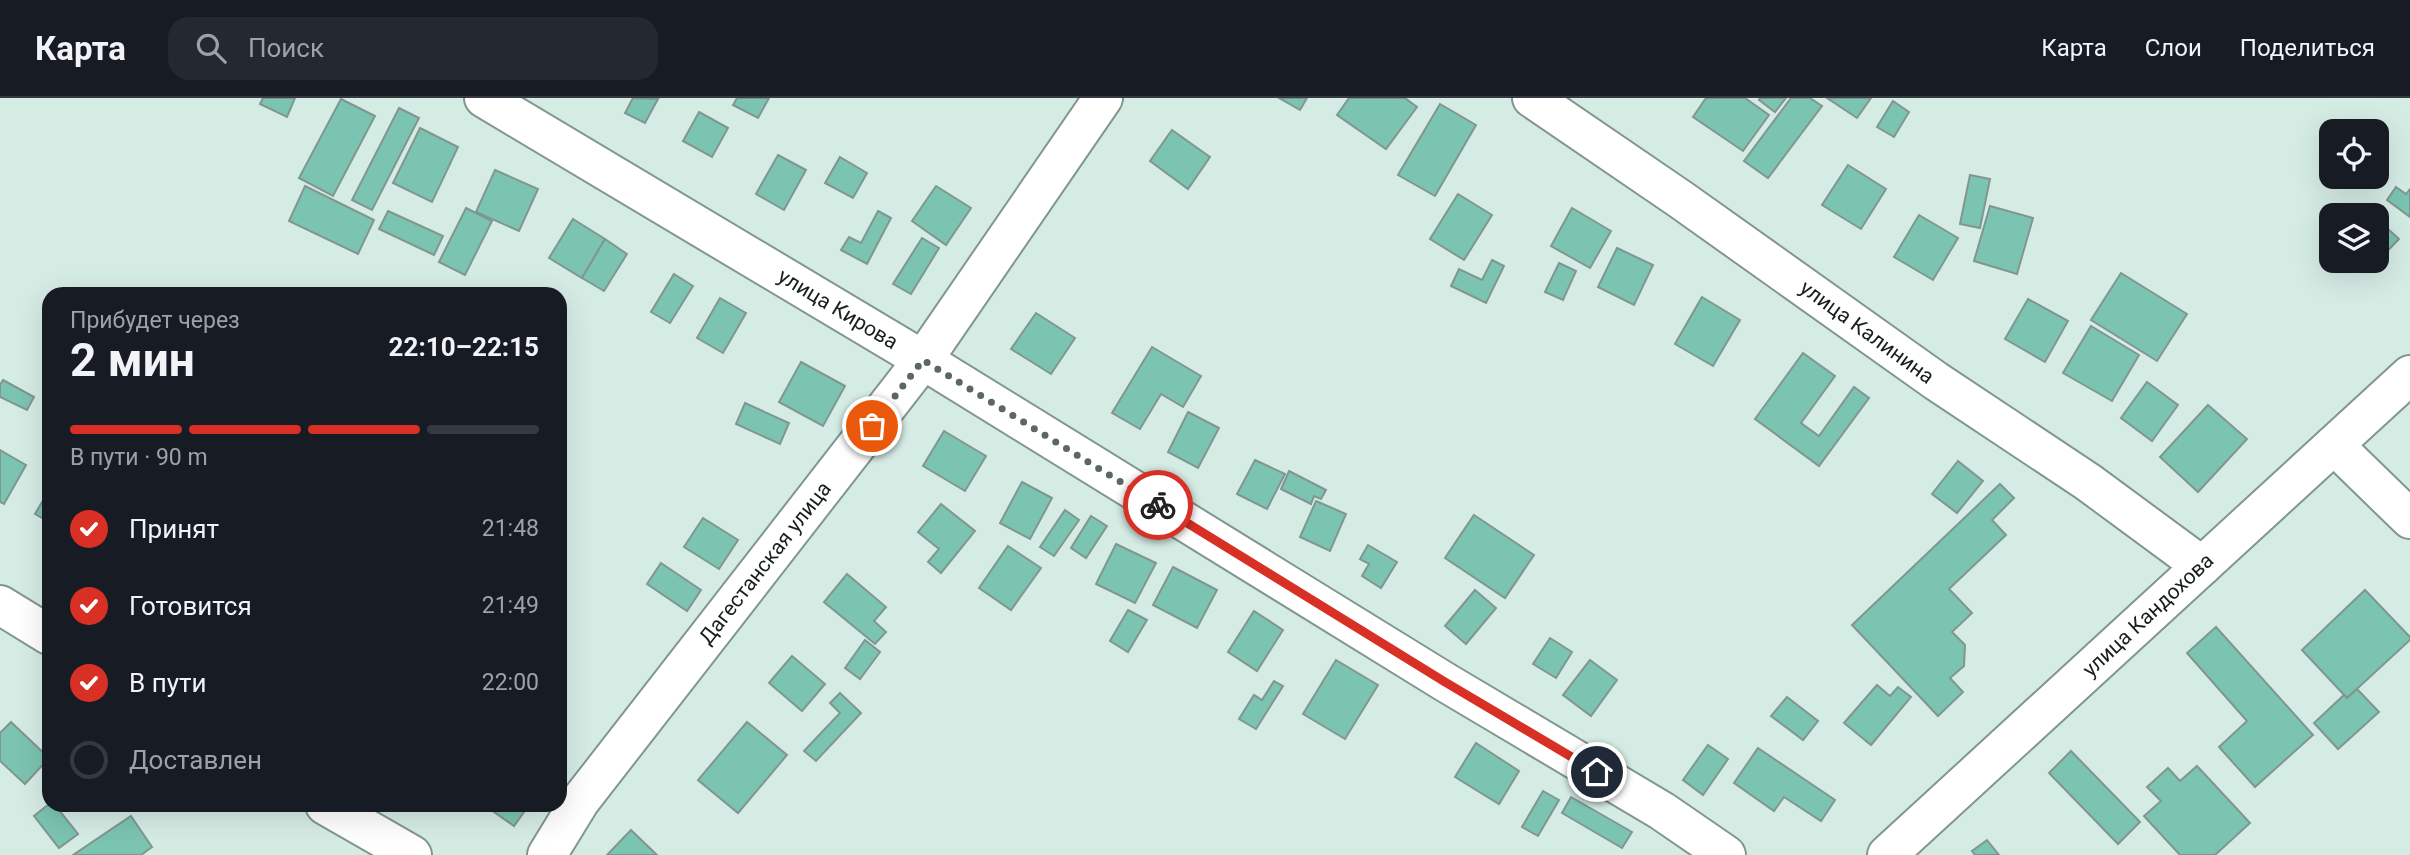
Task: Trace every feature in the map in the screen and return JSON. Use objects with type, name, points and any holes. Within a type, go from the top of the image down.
[{"type":"street","name":"улица Кирова","points":[[484,98],[923,360],[1445,682],[1662,811],[1726,855]]},
{"type":"street","name":"Дагестанская улица","points":[[547,855],[588,791],[923,360],[1103,98]]},
{"type":"street","name":"улица Калинина","points":[[1532,98],[1680,199],[1936,381],[2144,522],[2202,566]]},
{"type":"street","name":"улица Кандохова","points":[[1887,855],[2410,375]]},
{"type":"street","points":[[2334,445],[2410,519]]},
{"type":"street","points":[[0,605],[42,631]]},
{"type":"street","points":[[337,812],[412,855]]},
{"type":"building","points":[[263,98],[295,98],[287,117],[260,104]]},
{"type":"building","points":[[633,98],[658,99],[645,123],[625,113]]},
{"type":"building","points":[[737,98],[769,98],[758,118],[733,105]]},
{"type":"building","points":[[1279,98],[1307,98],[1300,110]]},
{"type":"building","points":[[1349,98],[1405,98],[1417,107],[1386,149],[1337,115]]},
{"type":"building","points":[[1706,98],[1745,98],[1769,115],[1743,151],[1693,117]]},
{"type":"building","points":[[1786,98],[1775,112],[1759,100]]},
{"type":"building","points":[[1791,98],[1810,98],[1822,106],[1768,178],[1744,161]]},
{"type":"building","points":[[1827,98],[1871,98],[1857,118]]},
{"type":"building","points":[[341,99],[375,116],[333,196],[299,178]]},
{"type":"building","points":[[1893,101],[1909,112],[1894,137],[1877,127]]},
{"type":"building","points":[[1440,104],[1476,125],[1435,196],[1398,175]]},
{"type":"building","points":[[399,108],[419,118],[372,210],[352,200]]},
{"type":"building","points":[[699,112],[728,128],[712,157],[683,141]]},
{"type":"building","points":[[420,128],[458,147],[432,202],[393,183]]},
{"type":"building","points":[[1172,130],[1210,157],[1188,189],[1150,161]]},
{"type":"building","points":[[778,155],[806,170],[784,210],[756,194]]},
{"type":"building","points":[[840,157],[867,173],[853,198],[825,183]]},
{"type":"building","points":[[1848,165],[1886,189],[1861,229],[1822,205]]},
{"type":"building","points":[[495,170],[538,189],[519,231],[476,212]]},
{"type":"building","points":[[1970,175],[1990,179],[1980,228],[1960,224]]},
{"type":"building","points":[[305,186],[374,220],[358,254],[289,221]]},
{"type":"building","points":[[936,186],[971,208],[946,245],[912,221]]},
{"type":"building","points":[[2396,187],[2406,194],[2410,189],[2410,217],[2387,200]]},
{"type":"building","points":[[1458,194],[1492,215],[1464,260],[1430,239]]},
{"type":"building","points":[[1990,206],[2033,218],[2017,274],[1974,261]]},
{"type":"building","points":[[466,208],[492,221],[465,275],[439,262]]},
{"type":"building","points":[[1572,208],[1611,231],[1590,268],[1551,246]]},
{"type":"building","points":[[388,211],[443,236],[434,255],[379,229]]},
{"type":"building","points":[[878,211],[891,218],[867,264],[841,250],[849,237],[861,243]]},
{"type":"building","points":[[1919,215],[1958,238],[1933,280],[1894,257]]},
{"type":"building","points":[[573,219],[605,239],[582,278],[549,258]]},
{"type":"building","points":[[2389,230],[2399,239],[2389,249]]},
{"type":"building","points":[[922,238],[939,248],[911,294],[893,284]]},
{"type":"building","points":[[605,239],[627,254],[604,291],[582,278]]},
{"type":"building","points":[[1617,248],[1653,265],[1634,305],[1598,287]]},
{"type":"building","points":[[1492,260],[1504,266],[1486,303],[1451,286],[1459,269],[1482,280]]},
{"type":"building","points":[[1559,263],[1576,271],[1563,300],[1545,292]]},
{"type":"building","points":[[2121,273],[2187,314],[2157,361],[2091,320]]},
{"type":"building","points":[[674,274],[693,286],[670,323],[651,312]]},
{"type":"building","points":[[1702,297],[1740,320],[1713,366],[1675,344]]},
{"type":"building","points":[[720,298],[746,313],[723,353],[697,338]]},
{"type":"building","points":[[2028,299],[2068,321],[2045,362],[2005,339]]},
{"type":"building","points":[[1036,313],[1075,338],[1051,374],[1011,349]]},
{"type":"building","points":[[2091,326],[2139,355],[2112,401],[2063,373]]},
{"type":"building","points":[[1152,347],[1201,376],[1183,407],[1161,394],[1140,429],[1112,413]]},
{"type":"building","points":[[1803,353],[1835,376],[1801,423],[1819,436],[1854,387],[1869,398],[1819,466],[1755,419]]},
{"type":"building","points":[[801,362],[845,386],[823,426],[779,402]]},
{"type":"building","points":[[3,380],[34,397],[27,410],[0,397]]},
{"type":"building","points":[[2147,382],[2178,405],[2152,441],[2121,418]]},
{"type":"building","points":[[745,403],[789,423],[780,444],[736,424]]},
{"type":"building","points":[[2208,405],[2247,439],[2198,492],[2160,457]]},
{"type":"building","points":[[1188,412],[1219,428],[1198,468],[1168,452]]},
{"type":"building","points":[[944,431],[986,456],[965,491],[923,466]]},
{"type":"building","points":[[0,450],[26,465],[4,504],[0,502]]},
{"type":"building","points":[[1255,460],[1285,474],[1267,509],[1237,494]]},
{"type":"building","points":[[1958,461],[1983,481],[1957,513],[1932,494]]},
{"type":"building","points":[[1289,471],[1326,490],[1321,499],[1314,496],[1311,504],[1281,489]]},
{"type":"building","points":[[1022,482],[1052,498],[1030,539],[1000,523]]},
{"type":"building","points":[[2000,484],[2014,498],[1992,520],[2006,535],[1949,589],[1972,613],[1952,632],[1965,645],[1964,666],[1950,678],[1963,692],[1938,716],[1852,625]]},
{"type":"building","points":[[1316,501],[1346,514],[1330,551],[1300,537]]},
{"type":"building","points":[[42,502],[42,518],[35,514]]},
{"type":"building","points":[[941,504],[975,531],[941,573],[928,562],[939,549],[918,532]]},
{"type":"building","points":[[1065,510],[1079,520],[1054,556],[1040,547]]},
{"type":"building","points":[[1474,515],[1534,555],[1505,598],[1445,558]]},
{"type":"building","points":[[1091,516],[1107,526],[1086,558],[1071,548]]},
{"type":"building","points":[[703,518],[738,540],[719,569],[684,547]]},
{"type":"building","points":[[1116,544],[1156,563],[1135,603],[1096,584]]},
{"type":"building","points":[[1368,545],[1397,562],[1381,588],[1362,576],[1369,564],[1360,559]]},
{"type":"building","points":[[1008,546],[1041,568],[1011,610],[979,588]]},
{"type":"building","points":[[661,563],[701,590],[687,611],[647,584]]},
{"type":"building","points":[[1173,567],[1217,590],[1197,628],[1153,605]]},
{"type":"building","points":[[847,574],[886,607],[874,621],[886,632],[875,644],[824,602]]},
{"type":"building","points":[[1475,590],[1496,608],[1466,644],[1445,626]]},
{"type":"building","points":[[2365,590],[2410,640],[2347,698],[2302,650]]},
{"type":"building","points":[[1128,610],[1147,620],[1128,652],[1110,641]]},
{"type":"building","points":[[1254,611],[1283,630],[1257,671],[1228,652]]},
{"type":"building","points":[[2216,627],[2313,735],[2255,787],[2219,747],[2247,721],[2187,653]]},
{"type":"building","points":[[1550,638],[1572,652],[1556,678],[1533,664]]},
{"type":"building","points":[[865,640],[880,652],[860,679],[845,668]]},
{"type":"building","points":[[792,656],[825,684],[802,711],[769,683]]},
{"type":"building","points":[[1336,660],[1378,685],[1345,739],[1303,714]]},
{"type":"building","points":[[1590,660],[1617,680],[1591,716],[1563,695]]},
{"type":"building","points":[[1274,681],[1283,686],[1256,729],[1239,719],[1254,695],[1262,700]]},
{"type":"building","points":[[1877,685],[1890,696],[1898,687],[1911,697],[1871,745],[1844,723]]},
{"type":"building","points":[[2357,689],[2379,712],[2338,749],[2314,723],[2344,695],[2347,698]]},
{"type":"building","points":[[840,693],[861,713],[816,761],[804,751],[840,713],[830,703]]},
{"type":"building","points":[[1787,697],[1818,721],[1803,740],[1771,716]]},
{"type":"building","points":[[11,722],[42,751],[42,766],[25,784],[0,761],[0,733]]},
{"type":"building","points":[[747,722],[787,755],[738,813],[698,780]]},
{"type":"building","points":[[1476,743],[1519,771],[1499,804],[1455,777]]},
{"type":"building","points":[[1708,745],[1728,759],[1703,795],[1683,780]]},
{"type":"building","points":[[1758,748],[1835,800],[1821,821],[1784,797],[1774,811],[1734,783]]},
{"type":"building","points":[[2071,751],[2140,822],[2118,844],[2049,773]]},
{"type":"building","points":[[2197,766],[2250,823],[2215,855],[2180,855],[2144,816],[2161,801],[2147,787],[2168,768],[2180,781]]},
{"type":"building","points":[[1543,791],[1559,800],[1538,836],[1522,827]]},
{"type":"building","points":[[1571,797],[1632,832],[1622,848],[1562,813]]},
{"type":"building","points":[[42,810],[42,812],[61,812],[78,834],[59,848],[34,816]]},
{"type":"building","points":[[494,812],[524,812],[514,826]]},
{"type":"building","points":[[131,816],[152,847],[141,855],[73,855]]},
{"type":"building","points":[[631,830],[657,855],[607,855]]},
{"type":"building","points":[[1987,840],[1999,855],[1975,855],[1972,851]]},
{"type":"way so far","points":[[872,426],[923,360],[1158,505]]},
{"type":"route","points":[[1158,505],[1597,772]]}]
